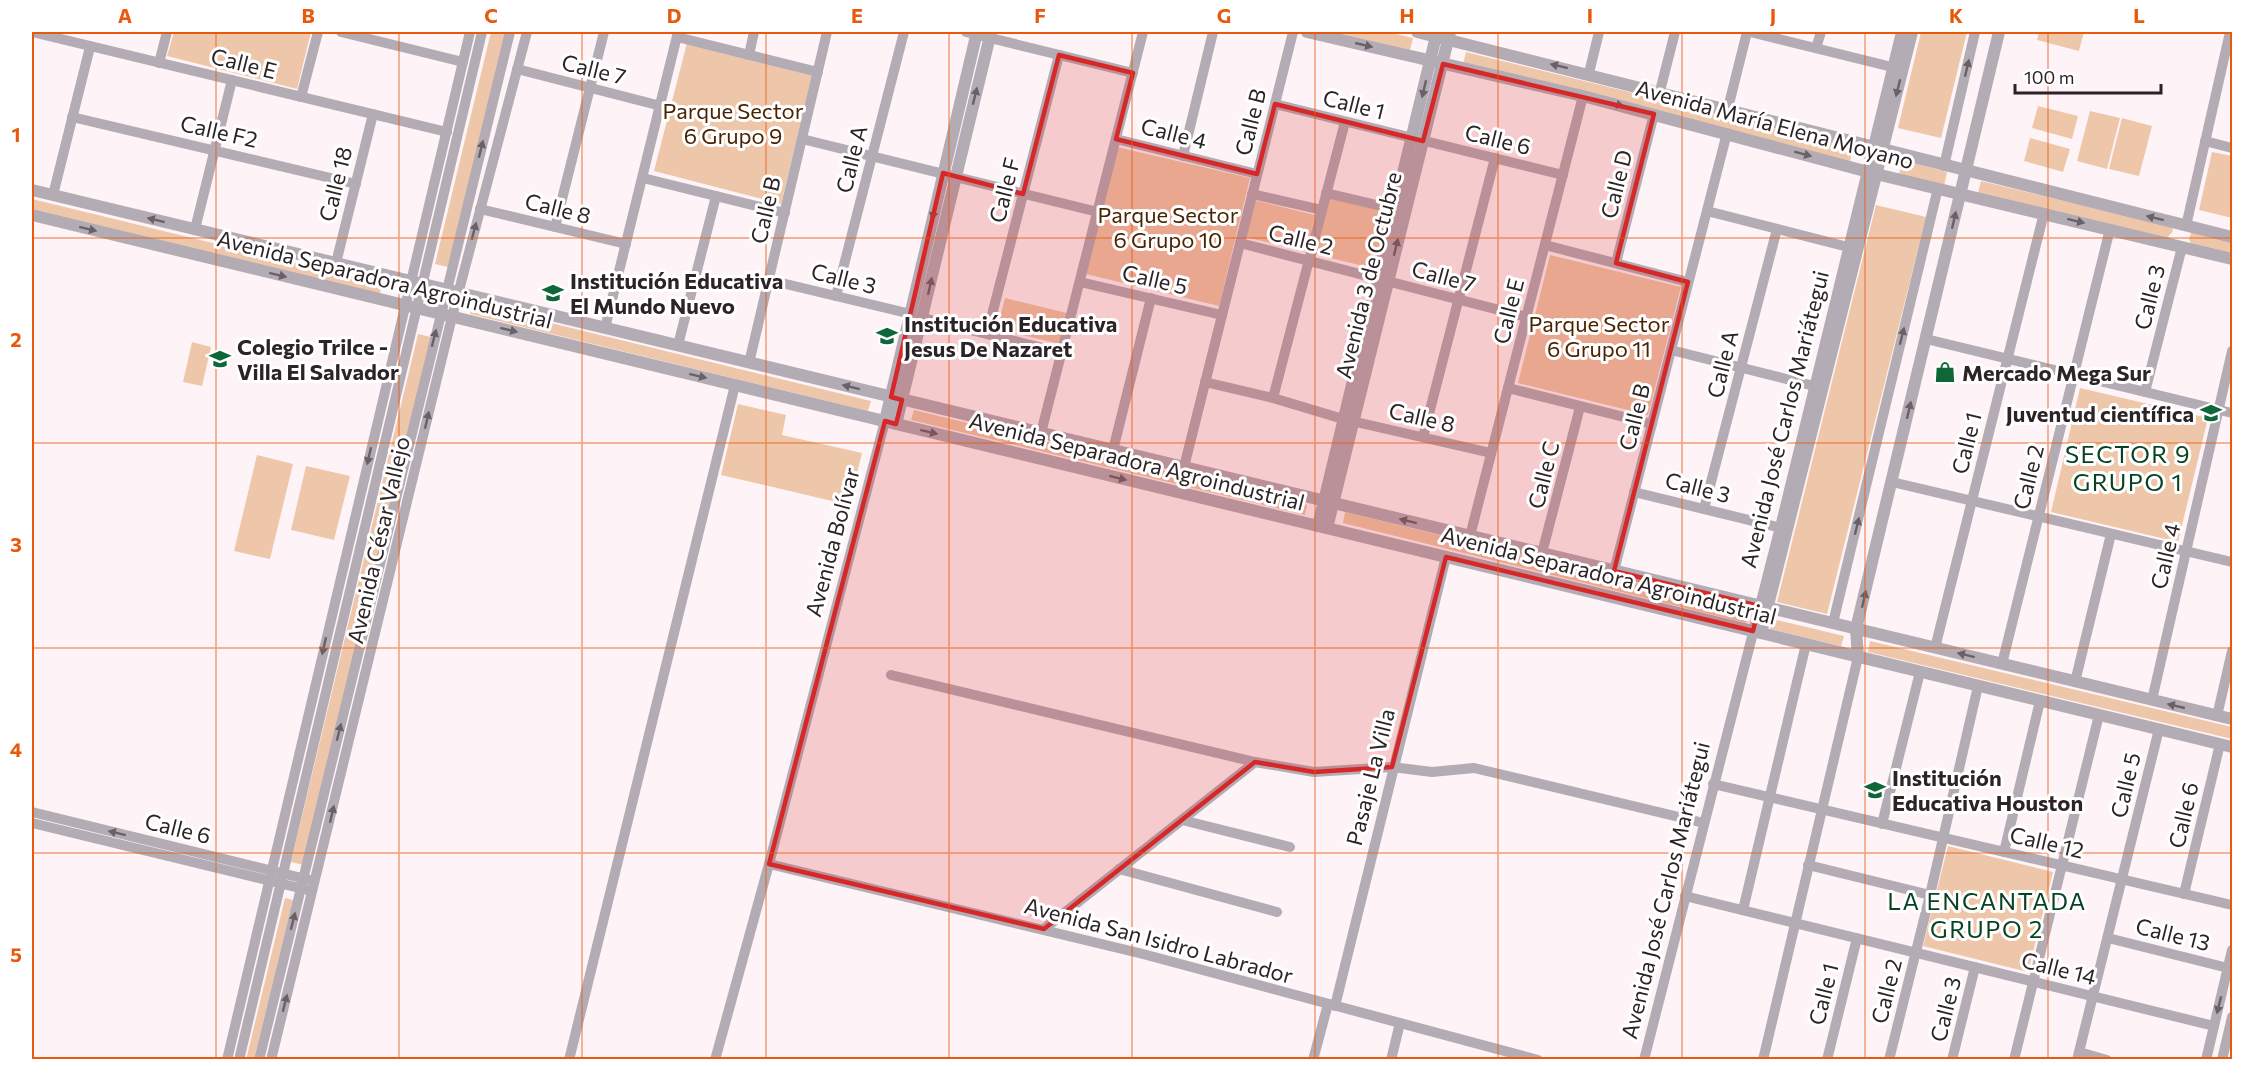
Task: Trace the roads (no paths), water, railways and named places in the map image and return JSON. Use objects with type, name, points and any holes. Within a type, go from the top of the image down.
[{"type":"street","name":"Calle E","points":[[32,32],[447,132]]},
{"type":"street","points":[[159,63],[167,32]]},
{"type":"street","points":[[301,97],[318,32]]},
{"type":"street","points":[[341,32],[463,62]]},
{"type":"street","name":"Avenida César Vallejo","points":[[227,1059],[276,877],[411,307],[470,32]]},
{"type":"street","name":"Avenida César Vallejo","points":[[416,283],[482,32]]},
{"type":"street","name":"Avenida César Vallejo","points":[[259,1059],[452,291],[510,32]]},
{"type":"street","name":"Avenida César Vallejo","points":[[452,291],[480,209],[527,32]]},
{"type":"street","points":[[555,227],[604,32]]},
{"type":"street","points":[[749,55],[754,32]]},
{"type":"street","name":"Calle B","points":[[749,363],[827,32]]},
{"type":"street","name":"Calle A","points":[[836,296],[904,32]]},
{"type":"street","points":[[973,32],[990,34],[1059,55],[1133,73]]},
{"type":"street","name":"Avenida Bolívar","points":[[917,316],[943,173],[973,32]]},
{"type":"street","points":[[1041,433],[1143,32]]},
{"type":"street","points":[[1183,156],[1213,32]]},
{"type":"street","name":"Calle B","points":[[1184,467],[1293,32]]},
{"type":"street","name":"Avenida María Elena Moyano","points":[[1307,32],[1583,96],[1872,173],[2232,259]]},
{"type":"street","name":"Avenida María Elena Moyano","points":[[1417,32],[1442,34],[1944,166],[2232,237]]},
{"type":"street","points":[[1589,74],[1599,32]]},
{"type":"street","points":[[1660,91],[1675,32]]},
{"type":"street","points":[[1728,108],[1749,32],[1892,67]]},
{"type":"street","points":[[1816,48],[1821,32]]},
{"type":"street","name":"Avenida José Carlos Mariátegui","points":[[1878,148],[1892,67],[1901,32]]},
{"type":"street","name":"Avenida José Carlos Mariátegui","points":[[1644,1059],[1713,784],[1784,528],[1878,148],[1912,32]]},
{"type":"street","points":[[1944,166],[1975,32]]},
{"type":"street","points":[[1763,1059],[1858,657],[1856,629],[2000,32]]},
{"type":"street","points":[[2186,225],[2230,32]]},
{"type":"street","points":[[604,328],[661,106],[677,34],[818,72]]},
{"type":"street","name":"Avenida Bolívar","points":[[715,1059],[897,398],[956,176],[990,34]]},
{"type":"street","name":"Avenida 3 de Octubre","points":[[1322,527],[1442,34]]},
{"type":"street","points":[[53,195],[90,47]]},
{"type":"street","name":"Calle F","points":[[987,334],[1059,55]]},
{"type":"street","name":"Calle 7","points":[[517,69],[661,106]]},
{"type":"street","points":[[195,229],[232,80]]},
{"type":"street","name":"Calle E","points":[[1470,536],[1583,96]]},
{"type":"street","name":"Calle 1","points":[[1275,104],[1418,140]]},
{"type":"street","name":"Calle 18","points":[[336,263],[373,114]]},
{"type":"street","name":"Calle D","points":[[1616,263],[1654,114]]},
{"type":"street","name":"Calle F2","points":[[72,117],[356,183]]},
{"type":"street","points":[[1273,398],[1345,122]]},
{"type":"street","name":"Calle B","points":[[1614,571],[1727,133]]},
{"type":"street","points":[[802,139],[1098,212]]},
{"type":"street","name":"Calle 4","points":[[1116,139],[1257,174]]},
{"type":"street","name":"Avenida 3 de Octubre","points":[[1382,280],[1394,209],[1418,140]]},
{"type":"street","name":"Calle 6","points":[[1418,140],[1563,175]]},
{"type":"street","points":[[2205,141],[2232,147]]},
{"type":"street","points":[[1423,437],[1495,158]]},
{"type":"street","name":"Avenida José Carlos Mariátegui","points":[[1784,528],[1814,386],[1848,247],[1872,173]]},
{"type":"street","points":[[643,177],[784,213]]},
{"type":"street","points":[[1833,623],[1938,188]]},
{"type":"street","name":"Avenida Separadora Agroindustrial","points":[[32,190],[2232,719]]},
{"type":"street","points":[[1326,193],[1394,209]]},
{"type":"street","name":"Calle 2","points":[[1252,194],[1322,210]]},
{"type":"street","points":[[678,345],[716,196]]},
{"type":"street","name":"Calle 8","points":[[480,209],[626,244]]},
{"type":"street","points":[[1707,212],[1848,247]]},
{"type":"street","name":"Calle 1","points":[[1935,648],[2044,213]]},
{"type":"street","name":"Avenida Separadora Agroindustrial","points":[[32,215],[2226,746]]},
{"type":"street","name":"Calle A","points":[[1704,509],[1777,229]]},
{"type":"street","name":"Calle 2","points":[[2002,664],[2110,229]]},
{"type":"street","name":"Calle 2","points":[[1240,243],[1382,280]]},
{"type":"street","points":[[1545,245],[1688,282]]},
{"type":"street","name":"Calle 3","points":[[2145,392],[2182,247]]},
{"type":"street","name":"Calle 3","points":[[769,280],[917,316]]},
{"type":"street","name":"Calle 7","points":[[1382,280],[1526,317]]},
{"type":"street","name":"Calle 5","points":[[1080,282],[1222,315]]},
{"type":"street","points":[[1113,450],[1151,298]]},
{"type":"street","name":"Avenida César Vallejo","points":[[271,1059],[315,887],[446,315]]},
{"type":"street","points":[[917,316],[1062,353]]},
{"type":"street","points":[[1926,339],[2232,413]]},
{"type":"street","points":[[1671,350],[1814,386]]},
{"type":"street","name":"Calle 4","points":[[2152,700],[2232,351]]},
{"type":"street","points":[[1205,382],[1273,398],[1348,420]]},
{"type":"street","points":[[569,1059],[735,385]]},
{"type":"street","points":[[1508,388],[1652,424]]},
{"type":"street","name":"Calle C","points":[[1542,554],[1580,406]]},
{"type":"street","name":"Calle 8","points":[[1348,420],[1491,453]]},
{"type":"street","points":[[1892,482],[2232,562]]},
{"type":"street","name":"Calle 3","points":[[1634,492],[1784,528]]},
{"type":"street","points":[[2075,681],[2111,534]]},
{"type":"street","name":"Pasaje La Villa","points":[[1313,1059],[1331,1005],[1446,557]]},
{"type":"street","points":[[1743,910],[1806,644]]},
{"type":"street","points":[[2217,716],[2232,651]]},
{"type":"street","points":[[1882,824],[1920,672]]},
{"type":"street","points":[[891,675],[1255,762],[1314,772],[1392,767],[1432,772],[1474,768],[1704,823]]},
{"type":"street","name":"Calle 2","points":[[1889,1059],[1944,838],[1978,686]]},
{"type":"street","points":[[2004,852],[2040,701]]},
{"type":"street","points":[[2014,1059],[2099,715]]},
{"type":"street","name":"Calle 5","points":[[2078,1056],[2159,729]]},
{"type":"street","name":"Calle 6","points":[[2184,894],[2226,746]]},
{"type":"street","points":[[1044,928],[1255,762]]},
{"type":"street","name":"Calle 12","points":[[1713,784],[2232,905]]},
{"type":"street","name":"Calle 6","points":[[32,812],[47,821],[315,887]]},
{"type":"street","points":[[1182,819],[1290,847]]},
{"type":"street","name":"Calle 6","points":[[32,823],[47,821]]},
{"type":"street","name":"Avenida San Isidro Labrador","points":[[770,864],[1044,928],[1538,1059]]},
{"type":"street","points":[[1808,865],[1930,895]]},
{"type":"street","points":[[1119,869],[1277,912]]},
{"type":"street","name":"Avenida César Vallejo","points":[[239,1059],[276,877]]},
{"type":"street","name":"Calle 14","points":[[1685,896],[2214,1026]]},
{"type":"street","name":"Calle 1","points":[[1827,1059],[1857,938]]},
{"type":"street","name":"Calle 13","points":[[2108,938],[2228,968]]},
{"type":"street","points":[[2206,1059],[2232,950]]},
{"type":"street","name":"Calle 3","points":[[1952,1059],[1975,968]]},
{"type":"street","points":[[2222,1059],[2232,1017]]},
{"type":"street","points":[[1391,1059],[1400,1023]]},
{"type":"street","points":[[2078,1056],[2107,1059]]},
{"type":"place","name":"Institución Educativa El Mundo Nuevo","points":[[553,293]]},
{"type":"place","name":"Institución Educativa Jesus De Nazaret","points":[[887,336]]},
{"type":"place","name":"Colegio Trilce - Villa El Salvador","points":[[220,359]]},
{"type":"place","name":"Mercado Mega Sur","points":[[1945,372]]},
{"type":"place","name":"Juventud científica","points":[[2211,413]]},
{"type":"place","name":"Institución Educativa Houston","points":[[1875,790]]},
{"type":"district","name":"SECTOR 9 GRUPO 1","points":[[2128,467]]},
{"type":"district","name":"LA ENCANTADA GRUPO 2","points":[[1987,914]]},
{"type":"park label","name":"Parque Sector 6 Grupo 9","points":[[733,122]]},
{"type":"park label","name":"Parque Sector 6 Grupo 10","points":[[1168,226]]},
{"type":"park label","name":"Parque Sector 6 Grupo 11","points":[[1599,336]]}]
